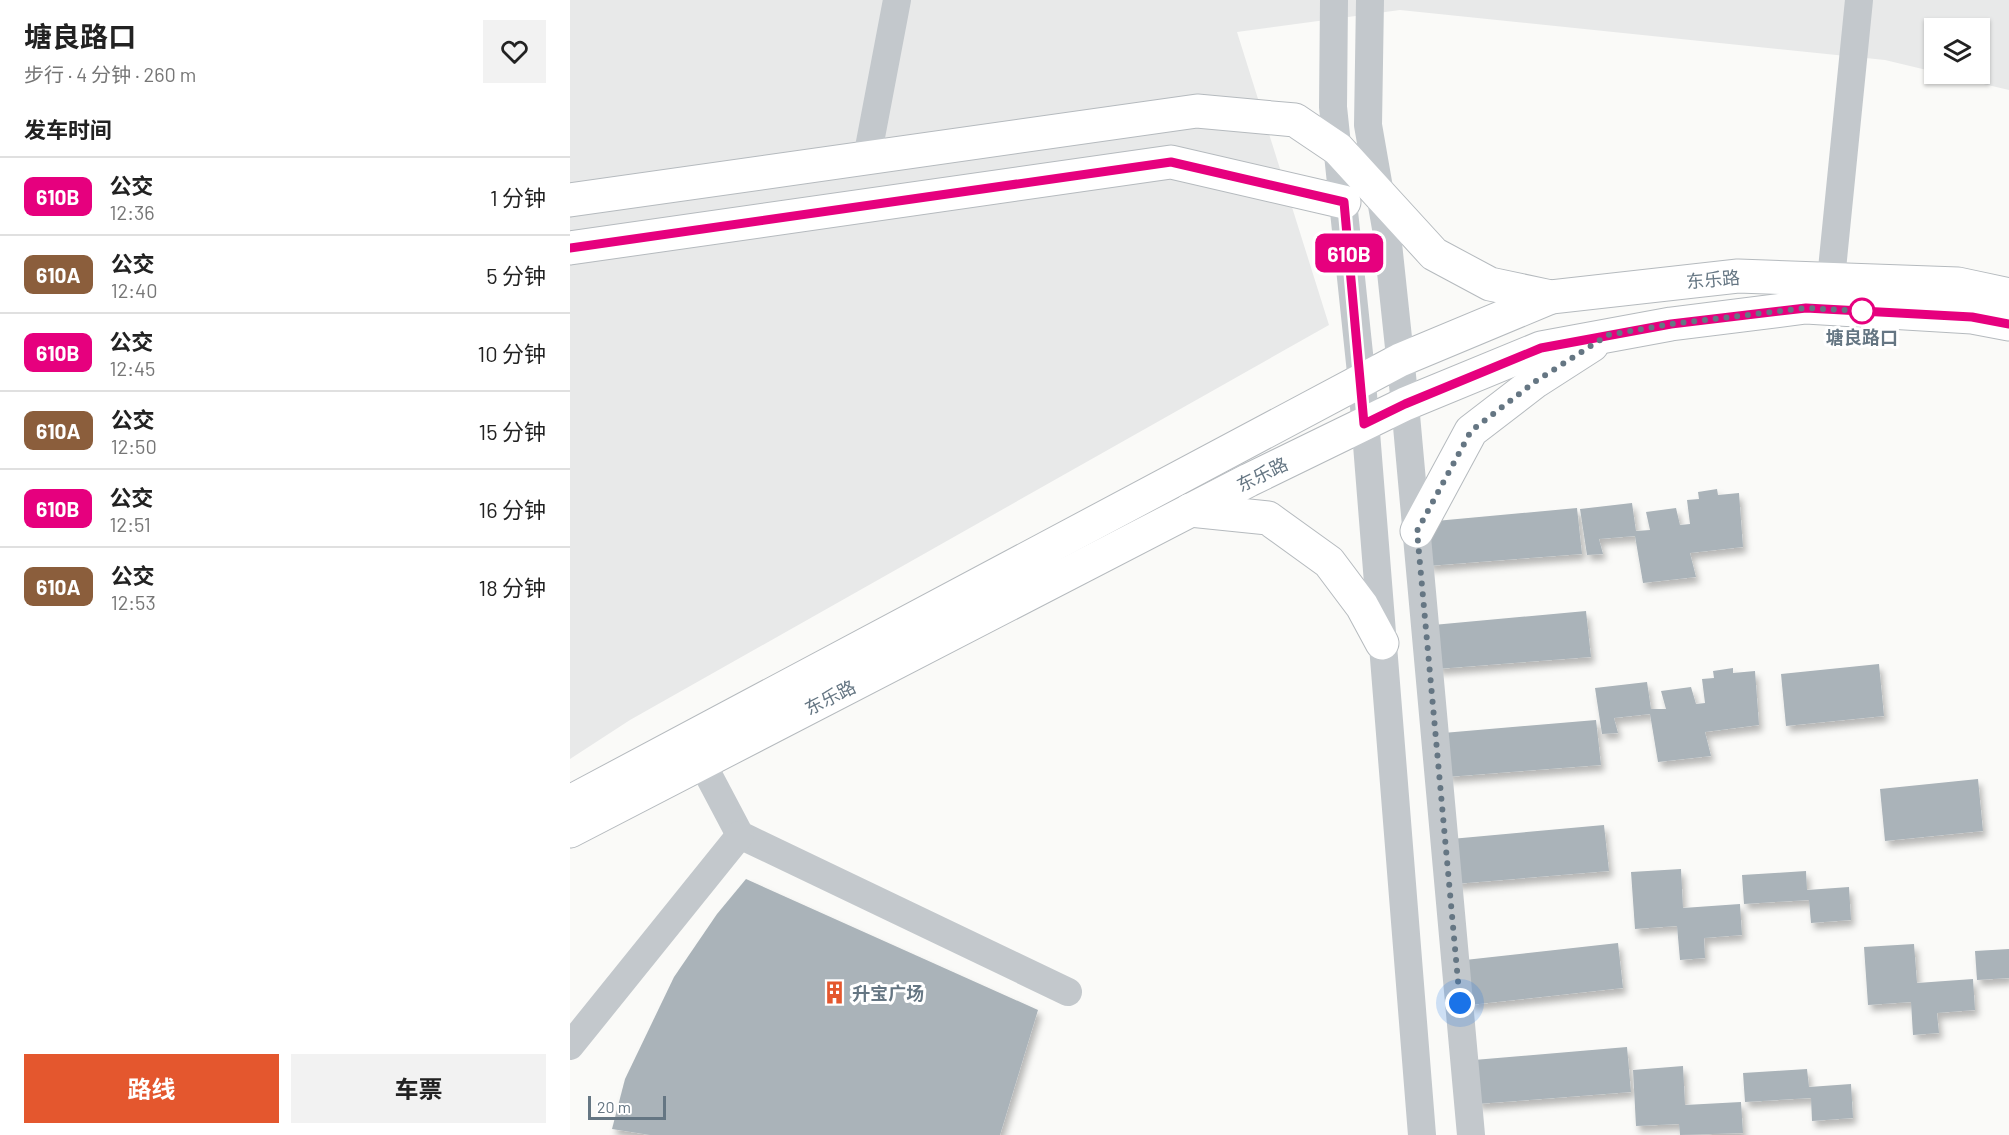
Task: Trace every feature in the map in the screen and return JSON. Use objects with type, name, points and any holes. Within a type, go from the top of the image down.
[{"type":"main road","name":"东乐路","points":[[570,200],[1197,111],[1295,120],[1338,149],[1434,254],[1490,284],[1551,297]]},
{"type":"main road","points":[[570,248],[1171,162],[1344,202]]},
{"type":"main road","name":"东乐路","points":[[570,831],[696,751],[1400,360],[1551,297],[1738,276],[1958,284],[2009,295]]},
{"type":"main road","name":"东乐路","points":[[570,802],[696,751],[1405,404],[1541,348],[1671,324],[1806,308],[1972,317],[2009,324]]},
{"type":"main road","points":[[1417,531],[1471,431],[1536,381],[1608,335]]},
{"type":"main road","points":[[1190,510],[1268,518],[1329,562],[1362,606],[1382,643]]},
{"type":"street","points":[[867,158],[897,0]]},
{"type":"street","points":[[1334,0],[1333,107],[1362,382],[1422,1135]]},
{"type":"street","points":[[1370,0],[1368,125],[1387,234],[1405,404],[1472,1135]]},
{"type":"street","points":[[1831,279],[1859,0]]},
{"type":"street","points":[[696,751],[740,835],[1068,992]]},
{"type":"street","points":[[570,1046],[740,835]]},
{"type":"shaded area","points":[[570,0],[2009,0],[2009,90],[1984,84],[1990,84],[1990,18],[1924,18],[1924,69],[1885,60],[1400,10],[1237,32],[1329,325],[630,720],[570,759]]},
{"type":"building","points":[[1717,489],[1718,495],[1739,493],[1743,547],[1690,553],[1696,577],[1643,583],[1635,536],[1599,539],[1603,554],[1587,555],[1580,509],[1632,503],[1636,531],[1650,530],[1646,512],[1676,508],[1680,525],[1690,524],[1687,500],[1699,499],[1698,492]]},
{"type":"building","points":[[1577,508],[1582,554],[1428,566],[1425,522]]},
{"type":"building","points":[[1586,611],[1591,657],[1437,669],[1433,625]]},
{"type":"building","points":[[1879,664],[1884,716],[1786,726],[1781,674]]},
{"type":"building","points":[[1733,668],[1733,673],[1755,671],[1759,725],[1705,732],[1711,756],[1658,762],[1650,714],[1614,718],[1618,733],[1602,734],[1595,688],[1647,682],[1651,709],[1666,709],[1661,691],[1691,687],[1696,704],[1705,703],[1702,679],[1714,678],[1713,671]]},
{"type":"building","points":[[1596,720],[1601,765],[1447,777],[1443,733]]},
{"type":"building","points":[[1978,779],[1983,831],[1885,841],[1880,789]]},
{"type":"building","points":[[1604,825],[1609,871],[1455,884],[1451,839]]},
{"type":"building","points":[[1681,869],[1683,908],[1740,904],[1742,935],[1704,938],[1705,958],[1680,960],[1677,926],[1635,929],[1631,872]]},
{"type":"building","points":[[1806,871],[1807,890],[1849,887],[1851,920],[1811,923],[1809,900],[1744,904],[1742,875]]},
{"type":"building","name":"升宝广场","points":[[746,879],[1038,1010],[1000,1135],[650,1135],[612,1129],[625,1079],[674,977],[717,914]]},
{"type":"building","points":[[1618,943],[1623,988],[1470,1005],[1465,960]]},
{"type":"building","points":[[1914,944],[1917,983],[1973,979],[1975,1010],[1937,1013],[1939,1033],[1913,1035],[1911,1002],[1868,1005],[1864,947]]},
{"type":"building","points":[[2009,949],[2009,978],[1977,980],[1975,951]]},
{"type":"building","points":[[1627,1047],[1631,1092],[1477,1104],[1474,1060]]},
{"type":"building","points":[[1683,1066],[1685,1105],[1741,1102],[1743,1133],[1680,1135],[1679,1124],[1636,1126],[1633,1070]]},
{"type":"building","points":[[1807,1069],[1809,1087],[1851,1084],[1853,1118],[1812,1121],[1811,1098],[1745,1102],[1743,1073]]},
{"type":"bus line","name":"610B","points":[[570,248],[1171,162],[1344,202],[1364,424],[1405,404],[1541,348],[1671,324],[1806,308],[1972,317],[2009,324]]},
{"type":"place","name":"塘良路口","points":[[1862,311]]},
{"type":"place","name":"升宝广场","points":[[834,993]]},
{"type":"route","points":[[1460,1003],[1417,531],[1471,431],[1536,381],[1608,335],[1671,324],[1806,308],[1862,311]]}]
